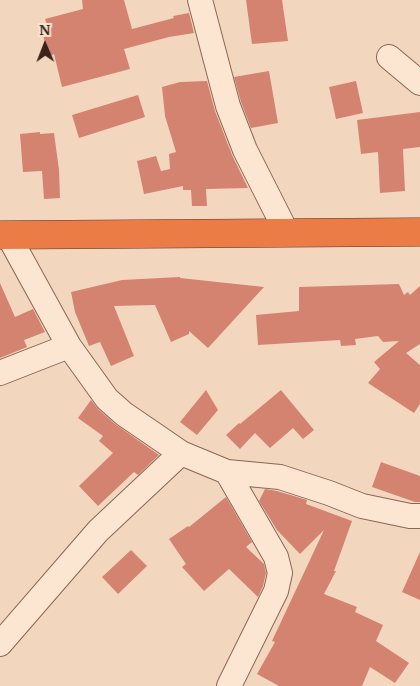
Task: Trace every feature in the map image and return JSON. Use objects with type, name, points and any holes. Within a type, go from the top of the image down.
[{"type":"highway","points":[[4,235],[420,232]]},
{"type":"street","points":[[200,0],[228,106],[245,150],[287,233]]},
{"type":"street","points":[[389,57],[420,83]]},
{"type":"street","points":[[4,235],[69,346],[107,399],[124,414],[181,453],[227,472],[280,478],[329,493],[362,506],[410,516],[420,516]]},
{"type":"street","points":[[0,373],[69,346]]},
{"type":"street","points":[[0,644],[98,531],[181,453]]},
{"type":"street","points":[[227,472],[276,557],[280,573],[276,591],[229,686]]},
{"type":"building","points":[[82,0],[124,0],[132,29],[189,13],[194,33],[169,37],[124,49],[130,69],[62,87],[54,54],[50,56],[42,33],[49,31],[45,19],[83,9]]},
{"type":"building","points":[[246,0],[282,0],[288,41],[252,44]]},
{"type":"building","points":[[269,71],[278,123],[251,128],[234,77]]},
{"type":"building","points":[[207,81],[215,111],[232,155],[248,188],[206,189],[207,206],[192,206],[191,190],[183,190],[183,186],[144,194],[137,161],[156,156],[161,171],[170,169],[169,154],[176,152],[165,116],[162,87],[180,82]]},
{"type":"building","points":[[356,81],[363,113],[336,119],[329,87]]},
{"type":"building","points":[[138,95],[145,117],[79,138],[72,115]]},
{"type":"building","points":[[420,112],[420,147],[403,149],[405,191],[380,193],[378,152],[361,154],[357,120]]},
{"type":"building","points":[[40,132],[40,134],[54,133],[59,170],[60,198],[44,199],[42,171],[23,172],[20,134]]},
{"type":"building","points":[[180,277],[264,287],[208,348],[189,331],[189,334],[171,342],[155,305],[114,306],[134,356],[111,366],[100,342],[89,346],[75,312],[71,292],[122,280]]},
{"type":"building","points":[[0,283],[15,317],[33,309],[45,332],[24,340],[27,347],[0,358]]},
{"type":"building","points":[[399,284],[404,295],[408,292],[410,295],[420,286],[420,344],[406,353],[420,365],[420,404],[414,413],[368,383],[380,369],[374,362],[399,341],[383,342],[378,336],[355,339],[356,345],[341,346],[340,340],[258,345],[256,315],[299,311],[299,287]]},
{"type":"building","points":[[206,390],[218,410],[197,435],[180,422]]},
{"type":"building","points":[[281,390],[314,430],[303,439],[293,428],[270,448],[255,433],[240,449],[226,435]]},
{"type":"building","points":[[91,400],[115,424],[159,455],[138,475],[134,472],[98,506],[79,486],[113,453],[99,441],[103,436],[78,418]]},
{"type":"building","points":[[381,462],[420,476],[420,502],[372,487]]},
{"type":"building","points":[[265,489],[307,500],[306,504],[352,521],[334,571],[336,571],[324,594],[357,607],[355,612],[383,625],[376,641],[409,663],[395,683],[370,667],[362,686],[279,686],[257,674],[275,642],[272,641],[324,530],[300,554],[277,530],[259,501]]},
{"type":"building","points":[[226,497],[252,542],[246,547],[264,564],[266,573],[258,597],[229,569],[204,591],[182,567],[186,564],[169,539],[189,527]]},
{"type":"building","points":[[131,550],[147,566],[118,594],[102,577]]},
{"type":"building","points":[[420,552],[420,600],[402,592]]}]
